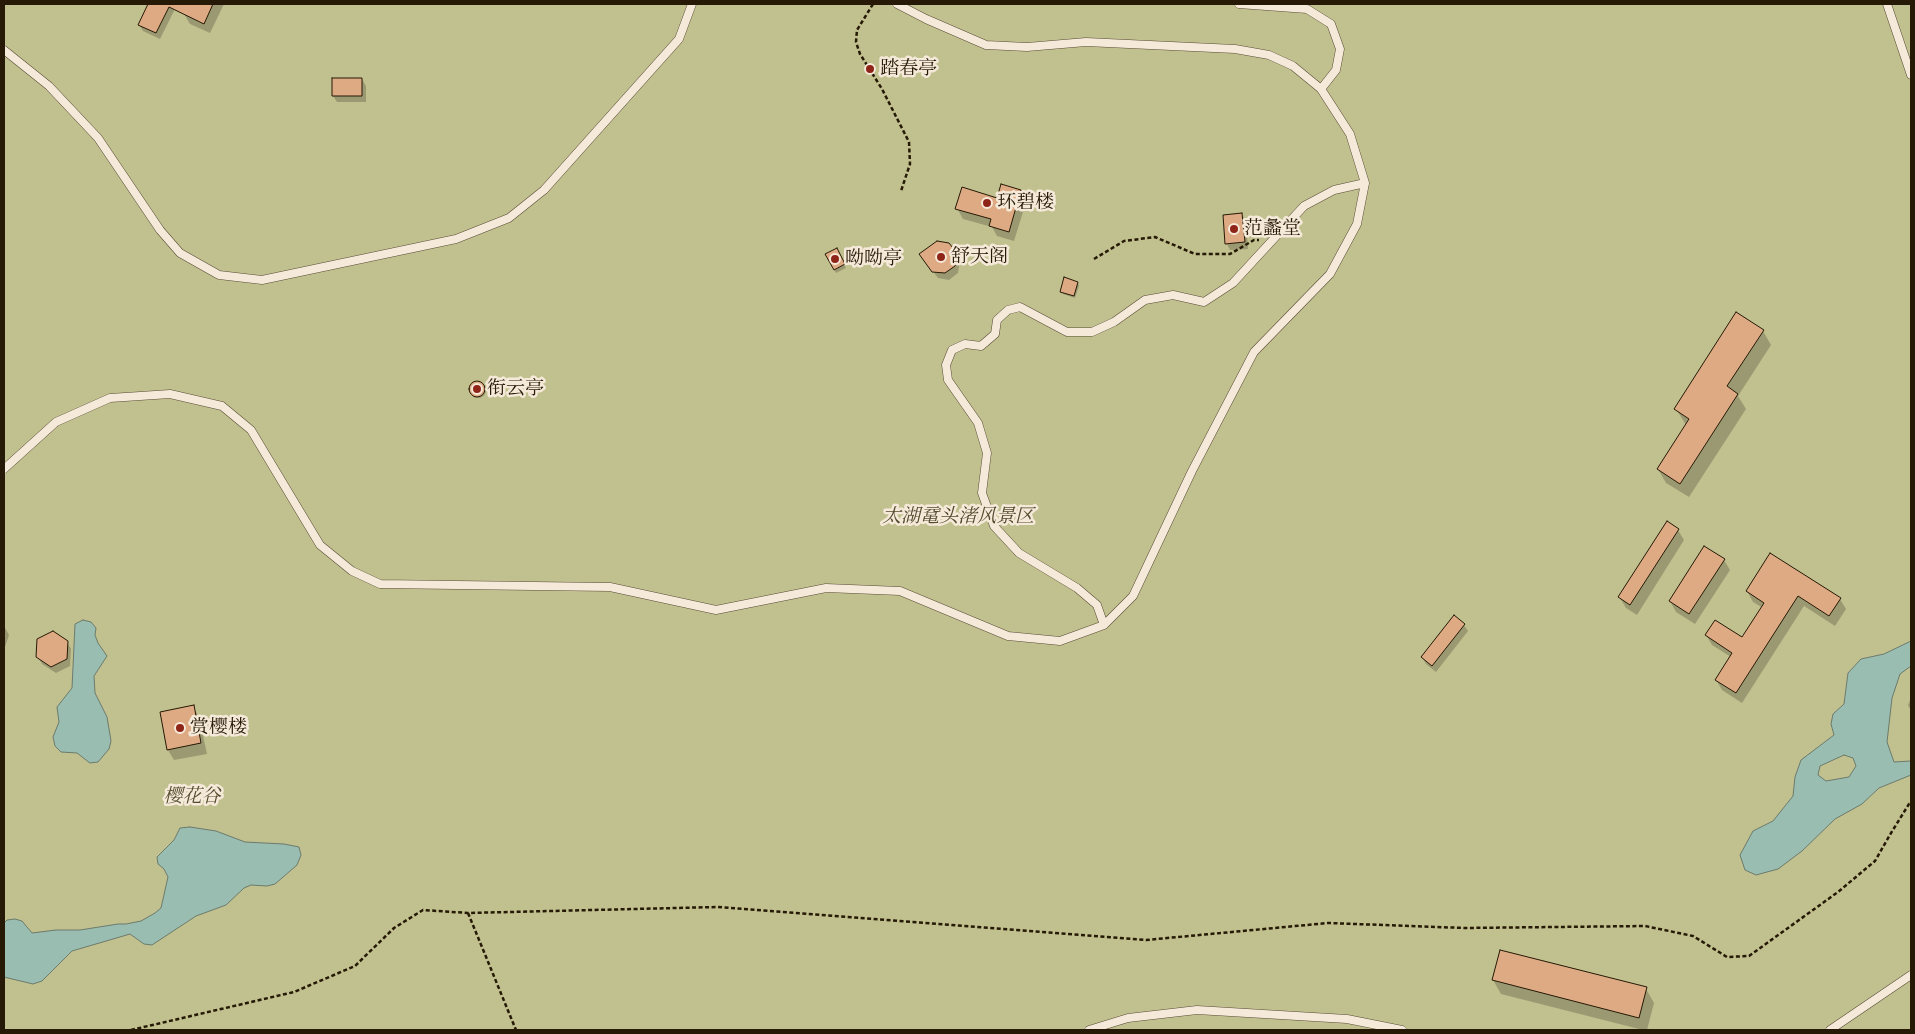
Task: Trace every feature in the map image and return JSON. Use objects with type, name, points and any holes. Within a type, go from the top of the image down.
[{"type":"lane","points":[[4,50],[49,86],[98,138],[160,230],[180,253],[219,275],[262,280],[456,240],[509,218],[544,190],[679,39],[692,4]]},
{"type":"lane","points":[[4,469],[56,422],[110,398],[170,394],[222,406],[251,430],[320,545],[352,571],[380,584],[610,587],[716,610],[826,588],[900,591],[1008,636],[1060,641],[1104,625],[1133,596],[1192,471],[1254,352],[1330,274],[1357,224],[1365,183],[1350,134],[1321,89],[1292,66],[1269,55],[1235,49],[1086,42],[1027,48],[986,45],[926,19],[898,4]]},
{"type":"lane","points":[[1239,4],[1307,10],[1331,24],[1340,49],[1336,70],[1321,89]]},
{"type":"lane","points":[[1888,4],[1911,75]]},
{"type":"lane","points":[[1104,625],[1097,604],[1076,588],[1019,553],[994,526],[982,493],[987,454],[978,422],[948,380],[946,365],[952,350],[965,344],[981,346],[995,334],[997,320],[1008,310],[1020,307],[1067,332],[1092,332],[1114,322],[1145,300],[1173,295],[1204,302],[1233,283],[1304,206],[1334,190],[1365,183]]},
{"type":"lane","points":[[1831,1030],[1911,976]]},
{"type":"lane","points":[[1089,1030],[1128,1018],[1197,1010],[1347,1019],[1402,1030]]},
{"type":"path","points":[[873,4],[857,30],[856,42],[860,54],[882,89],[909,142],[910,164],[901,190]]},
{"type":"path","points":[[1094,259],[1124,241],[1154,237],[1195,254],[1230,254],[1254,240],[1273,240]]},
{"type":"path","points":[[131,1030],[294,992],[355,966],[394,928],[423,910],[468,913],[718,906],[1146,940],[1328,923],[1465,928],[1645,926],[1693,936],[1727,957],[1749,956],[1838,892],[1875,861],[1911,803]]},
{"type":"path","points":[[468,913],[516,1030]]},
{"type":"green space","name":"太湖鼋头渚风景区","points":[[4,4],[1911,4],[1911,1030],[4,1030]]},
{"type":"water","points":[[83,620],[91,622],[96,628],[95,635],[98,643],[107,656],[94,676],[95,693],[107,717],[111,741],[109,749],[98,762],[90,763],[77,753],[61,752],[55,746],[53,737],[59,722],[57,707],[72,688],[75,624]]},
{"type":"water","points":[[1911,641],[1911,666],[1900,674],[1892,698],[1887,742],[1894,762],[1911,761],[1911,775],[1879,788],[1862,804],[1835,819],[1802,851],[1778,869],[1756,875],[1745,870],[1740,855],[1753,831],[1773,821],[1793,796],[1795,777],[1801,760],[1834,735],[1831,724],[1833,714],[1844,704],[1848,673],[1861,659],[1884,654]],"holes":[[[1844,755],[1853,758],[1856,766],[1849,777],[1826,781],[1818,775],[1820,766]]]},
{"type":"water","points":[[190,827],[216,831],[245,842],[284,844],[299,847],[301,855],[297,865],[275,884],[267,886],[251,885],[244,888],[226,905],[196,916],[152,945],[144,944],[130,934],[72,951],[42,981],[33,984],[4,977],[4,923],[7,920],[15,919],[22,921],[32,933],[80,930],[126,924],[141,921],[155,913],[161,908],[168,877],[164,869],[158,864],[157,857],[174,840],[180,828]]},
{"type":"building","points":[[148,4],[213,4],[204,24],[169,7],[156,33],[138,25]]},
{"type":"building","points":[[332,78],[362,78],[362,96],[332,96]]},
{"type":"building","name":"环碧楼","points":[[1001,184],[1021,190],[1009,232],[989,226],[991,219],[955,209],[962,187],[997,198]]},
{"type":"building","name":"范蠡堂","points":[[1242,213],[1245,242],[1225,244],[1223,215]]},
{"type":"building","name":"舒天阁","points":[[937,241],[949,243],[957,253],[955,266],[945,273],[932,272],[919,254]]},
{"type":"building","name":"呦呦亭","points":[[837,248],[845,264],[834,270],[825,254]]},
{"type":"building","points":[[1064,277],[1078,282],[1074,296],[1060,292]]},
{"type":"building","points":[[1736,312],[1764,330],[1727,386],[1738,394],[1680,484],[1657,469],[1689,419],[1674,409]]},
{"type":"building","name":"衔云亭","points":[[477,381],[483,383],[485,389],[483,395],[477,397],[471,395],[469,389],[471,383]]},
{"type":"building","points":[[1667,521],[1679,529],[1630,605],[1618,597]]},
{"type":"building","points":[[1704,546],[1725,559],[1689,614],[1669,601]]},
{"type":"building","points":[[1770,553],[1841,598],[1829,616],[1798,596],[1736,693],[1715,680],[1732,653],[1705,635],[1715,620],[1742,637],[1764,603],[1746,591]]},
{"type":"building","points":[[1454,615],[1465,624],[1432,666],[1421,657]]},
{"type":"building","points":[[53,631],[68,641],[67,659],[51,667],[36,657],[37,639]]},
{"type":"building","name":"赏樱楼","points":[[194,705],[201,743],[167,750],[160,712]]},
{"type":"building","points":[[1500,950],[1647,987],[1639,1018],[1492,980]]},
{"type":"place","name":"踏春亭","points":[[870,69]]},
{"type":"place","name":"环碧楼","points":[[987,203]]},
{"type":"place","name":"范蠡堂","points":[[1234,229]]},
{"type":"place","name":"舒天阁","points":[[941,257]]},
{"type":"place","name":"呦呦亭","points":[[835,259]]},
{"type":"place","name":"衔云亭","points":[[477,389]]},
{"type":"place","name":"赏樱楼","points":[[180,728]]},
{"type":"park label","name":"樱花谷","points":[[192,797]]}]
